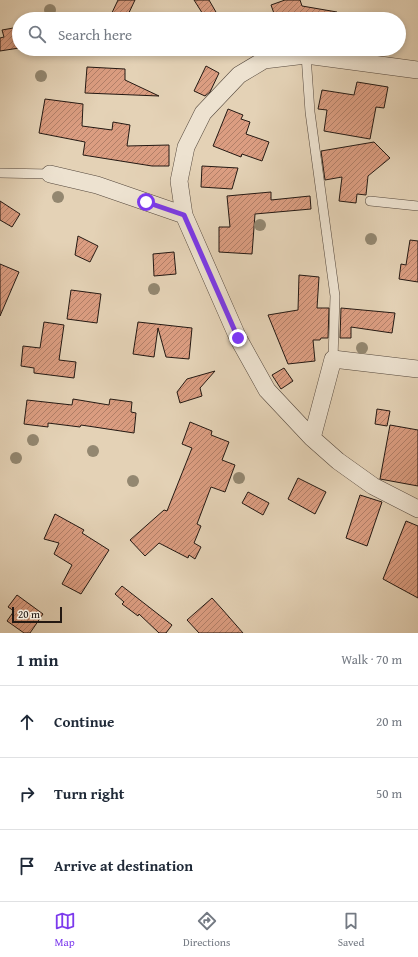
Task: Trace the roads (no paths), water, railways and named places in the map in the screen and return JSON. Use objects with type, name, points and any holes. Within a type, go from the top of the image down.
[{"type":"street","points":[[298,56],[264,60],[239,75],[203,113],[186,147],[179,181],[184,215],[238,338],[267,390],[312,438],[338,462],[373,486],[418,509]]},
{"type":"street","points":[[313,56],[418,70]]},
{"type":"street","points":[[50,174],[97,186],[184,215]]},
{"type":"street","points":[[312,438],[333,359],[418,369]]},
{"type":"lane","points":[[306,56],[310,112],[335,296],[333,359]]},
{"type":"lane","points":[[0,173],[50,174]]},
{"type":"lane","points":[[370,201],[418,206]]}]
